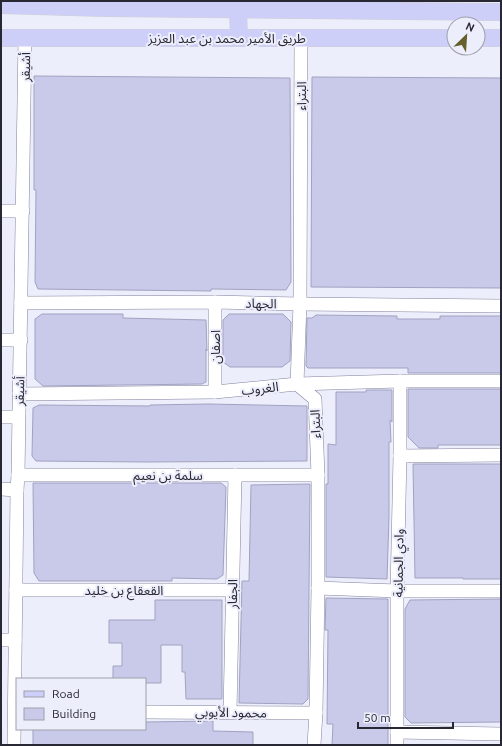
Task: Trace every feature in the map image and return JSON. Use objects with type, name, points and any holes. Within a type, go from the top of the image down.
[{"type":"main road","points":[[1,5],[108,4],[175,5],[238,10],[501,12]]},
{"type":"main road","points":[[238,10],[239,38]]},
{"type":"main road","name":"طريق الأمير محمد بن عبد العزيز","points":[[1,38],[446,38]]},
{"type":"main road","points":[[486,38],[501,38]]},
{"type":"street","points":[[175,5],[199,1]]},
{"type":"street","name":"أشيقر","points":[[14,745],[16,711],[17,490],[21,340],[25,38]]},
{"type":"street","name":"البتراء","points":[[301,38],[300,304],[297,384],[315,399],[318,475],[318,588],[314,745]]},
{"type":"street","points":[[1,211],[23,211]]},
{"type":"street","name":"الجهاد","points":[[21,303],[214,302],[501,306]]},
{"type":"street","name":"اصفان","points":[[214,302],[215,392]]},
{"type":"street","points":[[1,340],[21,340]]},
{"type":"street","name":"الغروب","points":[[19,394],[215,392],[297,384],[400,381],[501,381]]},
{"type":"street","name":"وادي الجمانية","points":[[397,739],[397,591],[400,381]]},
{"type":"street","points":[[1,417],[18,417]]},
{"type":"street","points":[[400,456],[501,455]]},
{"type":"street","name":"سلمة بن نعيم","points":[[18,475],[318,475]]},
{"type":"street","name":"الجفار","points":[[230,712],[235,475]]},
{"type":"street","points":[[1,490],[17,490]]},
{"type":"street","points":[[318,588],[397,591],[501,591]]},
{"type":"street","name":"القعقاع بن خليد","points":[[16,590],[232,590]]},
{"type":"street","points":[[1,640],[16,640]]},
{"type":"street","name":"محمود الأيوبي","points":[[146,712],[316,713]]},
{"type":"street","points":[[397,739],[501,734]]},
{"type":"building","points":[[34,76],[290,78],[291,282],[286,290],[211,289],[211,291],[38,289],[35,282],[36,190],[34,190]]},
{"type":"building","points":[[312,77],[501,78],[501,288],[311,287]]},
{"type":"building","points":[[42,314],[123,314],[123,318],[206,320],[206,382],[202,384],[43,386],[35,379],[35,319]]},
{"type":"building","points":[[229,314],[283,314],[291,322],[290,361],[282,367],[230,367],[223,362],[223,320]]},
{"type":"building","points":[[316,315],[397,316],[397,319],[440,319],[440,316],[501,316],[501,373],[408,373],[408,368],[308,368],[306,366],[307,318],[312,318]]},
{"type":"building","points":[[408,389],[501,389],[501,445],[438,445],[438,448],[419,448],[408,437]]},
{"type":"building","points":[[366,390],[392,390],[392,422],[390,420],[391,442],[389,442],[387,579],[326,577],[326,484],[328,484],[328,444],[336,445],[336,392],[366,392]]},
{"type":"building","points":[[208,404],[307,406],[307,461],[36,461],[32,456],[33,408],[39,405],[150,406]]},
{"type":"building","points":[[413,464],[501,464],[501,579],[415,578]]},
{"type":"building","points":[[33,483],[221,483],[226,487],[223,575],[217,579],[172,578],[172,581],[39,581],[34,573]]},
{"type":"building","points":[[310,484],[308,699],[303,704],[239,703],[242,581],[249,581],[251,485]]},
{"type":"building","points":[[326,598],[388,599],[388,745],[332,745],[333,724],[327,724],[328,630],[325,630]]},
{"type":"building","points":[[501,599],[501,722],[411,723],[405,717],[405,609],[410,600]]},
{"type":"building","points":[[155,600],[222,600],[222,699],[186,699],[185,672],[182,672],[182,645],[161,645],[161,683],[146,683],[146,678],[113,678],[113,666],[122,666],[122,643],[109,643],[109,620],[155,620]]},
{"type":"building","points":[[213,721],[213,731],[253,732],[253,745],[33,745],[33,730],[146,730],[146,722]]}]
